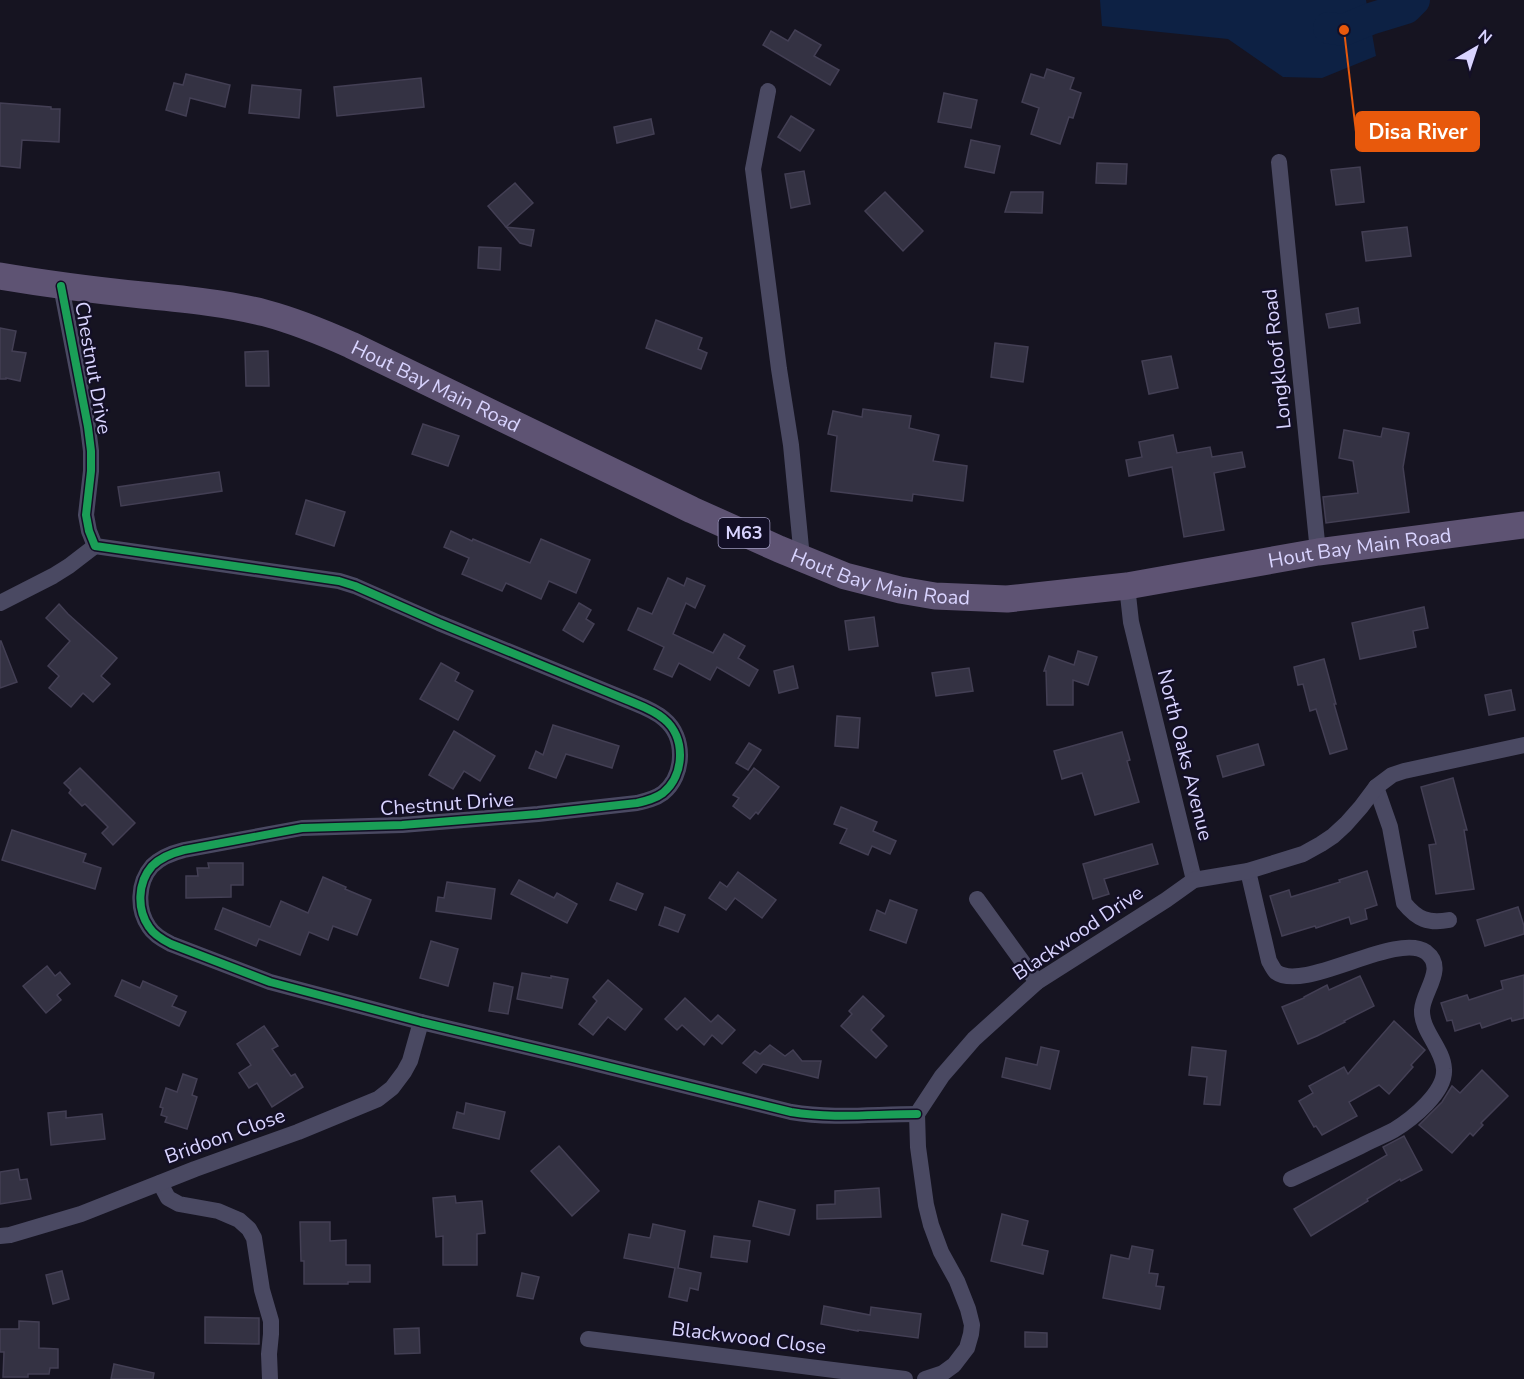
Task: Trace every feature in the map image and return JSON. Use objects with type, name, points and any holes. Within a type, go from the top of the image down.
[{"type":"main road","name":"Hout Bay Main Road","points":[[0,276],[61,286],[220,305],[262,313],[309,327],[351,345],[692,510],[802,558],[845,576],[935,596],[1007,599],[1127,586],[1318,552],[1524,525]]},
{"type":"street","points":[[768,91],[753,169],[791,445],[802,558]]},
{"type":"street","name":"Longkloof Road","points":[[1279,162],[1318,552]]},
{"type":"street","name":"Chestnut Drive","points":[[61,286],[88,427],[91,451],[86,515],[95,546],[339,581],[355,586],[627,700],[664,719],[675,731],[680,748],[680,765],[676,777],[662,793],[652,799],[637,803],[402,825],[302,828],[169,854],[146,874],[140,898],[141,910],[150,929],[165,941],[270,982],[421,1022],[791,1113],[815,1116],[917,1114]]},
{"type":"street","points":[[0,603],[69,566],[95,546]]},
{"type":"street","name":"North Oaks Avenue","points":[[1127,586],[1131,622],[1194,880]]},
{"type":"street","points":[[1194,880],[1248,871],[1303,854],[1333,836],[1361,807],[1376,787],[1392,775],[1524,745]]},
{"type":"street","points":[[1376,787],[1390,828],[1404,903],[1420,918],[1440,922],[1449,920]]},
{"type":"street","points":[[1248,871],[1269,961],[1275,971],[1294,977],[1304,976],[1378,954],[1414,948],[1427,953],[1434,963],[1435,974],[1423,1003],[1422,1013],[1428,1031],[1443,1060],[1445,1071],[1436,1092],[1412,1117],[1394,1130],[1291,1179]]},
{"type":"street","name":"Blackwood Drive","points":[[917,1114],[956,1058],[1037,982],[1194,880]]},
{"type":"street","points":[[977,899],[1037,982]]},
{"type":"street","name":"Bridoon Close","points":[[0,1236],[81,1214],[298,1132],[378,1099],[392,1088],[404,1072],[410,1061],[421,1022]]},
{"type":"street","points":[[917,1114],[918,1147],[926,1205],[941,1252],[957,1281],[972,1324],[967,1348],[954,1365],[943,1373],[925,1379]]},
{"type":"street","points":[[160,1183],[168,1197],[179,1204],[218,1211],[239,1220],[249,1229],[254,1238],[262,1290],[271,1321],[270,1379]]},
{"type":"street","name":"Blackwood Close","points":[[588,1339],[905,1379]]},
{"type":"water","points":[[1100,0],[1366,0],[1376,56],[1322,78],[1283,77],[1228,39],[1102,26]]},
{"type":"building","points":[[795,30],[821,45],[814,56],[839,70],[830,85],[763,45],[771,31],[788,41]]},
{"type":"building","points":[[1047,69],[1074,78],[1070,89],[1081,93],[1073,118],[1069,117],[1060,144],[1031,134],[1039,108],[1022,102],[1031,74],[1044,78]]},
{"type":"building","points":[[186,74],[230,85],[225,107],[190,98],[186,116],[166,110],[174,83],[183,85]]},
{"type":"building","points":[[421,78],[424,107],[337,116],[334,87]]},
{"type":"building","points":[[252,85],[301,90],[299,118],[249,113]]},
{"type":"building","points":[[944,93],[977,100],[971,128],[938,122]]},
{"type":"building","points":[[0,103],[60,109],[59,142],[22,140],[20,168],[0,166]]},
{"type":"building","points":[[791,116],[814,130],[800,151],[778,137]]},
{"type":"building","points":[[651,119],[654,134],[617,143],[614,127]]},
{"type":"building","points":[[971,140],[1000,146],[994,173],[965,167]]},
{"type":"building","points":[[1097,163],[1127,164],[1126,184],[1096,183]]},
{"type":"building","points":[[1360,167],[1364,202],[1336,205],[1331,170]]},
{"type":"building","points":[[804,171],[810,204],[791,208],[785,174]]},
{"type":"building","points":[[515,183],[533,203],[506,227],[488,206]]},
{"type":"building","points":[[885,192],[923,231],[903,251],[865,211]]},
{"type":"building","points":[[1011,192],[1043,192],[1042,213],[1005,212]]},
{"type":"building","points":[[506,227],[534,230],[531,246],[520,243]]},
{"type":"building","points":[[1407,227],[1411,256],[1366,261],[1362,232]]},
{"type":"building","points":[[479,247],[501,248],[500,270],[478,268]]},
{"type":"building","points":[[1358,308],[1360,323],[1329,328],[1326,314]]},
{"type":"building","points":[[656,320],[702,338],[698,349],[707,353],[701,369],[646,348]]},
{"type":"building","points":[[0,328],[16,331],[12,351],[26,353],[20,381],[0,379]]},
{"type":"building","points":[[995,343],[1028,347],[1023,382],[991,377]]},
{"type":"building","points":[[268,351],[269,386],[246,386],[245,352]]},
{"type":"building","points":[[1171,356],[1178,388],[1149,394],[1142,361]]},
{"type":"building","points":[[863,409],[911,416],[909,428],[939,435],[933,461],[967,466],[963,501],[913,494],[912,501],[831,491],[837,436],[828,434],[833,411],[862,417]]},
{"type":"building","points":[[423,424],[459,436],[448,466],[412,454]]},
{"type":"building","points":[[1383,428],[1409,433],[1403,467],[1409,512],[1326,523],[1323,497],[1358,493],[1353,461],[1339,458],[1344,430],[1381,437]]},
{"type":"building","points":[[1173,435],[1177,453],[1210,447],[1212,457],[1242,452],[1245,467],[1214,473],[1224,530],[1184,537],[1172,467],[1129,476],[1126,460],[1142,457],[1139,442]]},
{"type":"building","points":[[219,472],[222,491],[121,506],[118,487]]},
{"type":"building","points":[[306,500],[345,512],[334,546],[296,534]]},
{"type":"building","points":[[451,531],[530,563],[541,539],[590,560],[576,593],[549,581],[541,599],[506,583],[502,591],[462,574],[469,558],[444,547]]},
{"type":"building","points":[[668,578],[684,586],[687,578],[705,586],[695,608],[686,603],[673,634],[713,653],[724,634],[745,646],[738,658],[758,670],[749,686],[717,667],[710,680],[679,663],[672,677],[654,669],[664,647],[628,630],[638,608],[652,614]]},
{"type":"building","points":[[579,603],[591,610],[586,619],[594,624],[583,642],[563,630]]},
{"type":"building","points":[[59,604],[117,658],[101,676],[110,684],[93,702],[83,693],[71,707],[49,688],[59,676],[48,666],[70,641],[46,618]]},
{"type":"building","points":[[1424,607],[1428,628],[1413,631],[1416,647],[1360,659],[1352,623]]},
{"type":"building","points":[[874,617],[878,646],[849,650],[845,621]]},
{"type":"building","points":[[0,641],[17,682],[0,688]]},
{"type":"building","points":[[1078,651],[1097,657],[1088,685],[1073,680],[1073,705],[1047,705],[1046,671],[1044,671],[1049,656],[1074,665]]},
{"type":"building","points":[[1324,659],[1347,749],[1330,754],[1316,709],[1310,711],[1303,684],[1298,685],[1294,667]]},
{"type":"building","points":[[441,663],[459,673],[455,681],[473,691],[458,720],[420,699]]},
{"type":"building","points":[[793,666],[798,688],[779,693],[774,671]]},
{"type":"building","points":[[969,668],[973,691],[936,696],[932,673]]},
{"type":"building","points":[[1511,690],[1515,710],[1489,715],[1485,695]]},
{"type":"building","points":[[837,716],[860,718],[858,748],[835,746]]},
{"type":"building","points":[[553,725],[619,746],[612,768],[566,754],[556,778],[529,768],[536,751],[543,755]]},
{"type":"building","points":[[454,731],[495,756],[480,781],[464,771],[453,789],[429,775]]},
{"type":"building","points":[[1122,732],[1130,760],[1127,761],[1139,802],[1095,815],[1082,773],[1062,779],[1054,751]]},
{"type":"building","points":[[749,743],[761,750],[748,770],[736,763]]},
{"type":"building","points":[[1258,744],[1264,765],[1223,777],[1217,756]]},
{"type":"building","points":[[80,768],[135,823],[113,845],[102,833],[108,827],[85,804],[82,806],[69,793],[71,790],[64,783]]},
{"type":"building","points":[[754,768],[779,787],[758,814],[756,812],[750,819],[733,806],[739,798],[733,795]]},
{"type":"building","points":[[1453,778],[1467,830],[1464,830],[1474,889],[1436,894],[1429,845],[1436,844],[1421,787]]},
{"type":"building","points":[[841,807],[877,822],[873,831],[896,841],[890,854],[872,846],[868,855],[840,843],[847,829],[834,824]]},
{"type":"building","points":[[12,830],[86,854],[83,862],[101,868],[95,889],[2,860]]},
{"type":"building","points":[[1152,844],[1158,864],[1104,879],[1109,894],[1093,899],[1083,864]]},
{"type":"building","points":[[208,863],[243,863],[243,885],[231,885],[231,897],[186,898],[186,876],[198,876],[197,868],[209,868]]},
{"type":"building","points":[[1367,871],[1377,905],[1365,909],[1367,919],[1351,924],[1349,917],[1282,936],[1270,896],[1289,890],[1291,897]]},
{"type":"building","points":[[738,872],[776,900],[762,918],[735,898],[726,910],[709,898],[720,882],[727,887]]},
{"type":"building","points":[[323,877],[371,900],[357,935],[333,926],[328,940],[309,932],[300,955],[259,939],[256,946],[215,929],[223,908],[270,927],[281,901],[308,913]]},
{"type":"building","points":[[519,880],[554,898],[557,893],[577,904],[567,923],[511,894]]},
{"type":"building","points":[[447,882],[495,889],[491,919],[436,911],[438,897],[444,898]]},
{"type":"building","points":[[617,883],[643,894],[636,910],[610,900]]},
{"type":"building","points":[[890,900],[917,910],[906,943],[870,930],[877,910],[885,914]]},
{"type":"building","points":[[665,907],[685,915],[678,932],[659,925]]},
{"type":"building","points":[[1518,907],[1524,934],[1485,946],[1477,920]]},
{"type":"building","points":[[431,941],[458,949],[448,986],[420,978]]},
{"type":"building","points":[[47,966],[55,976],[60,972],[70,984],[57,995],[61,1000],[46,1013],[23,986]]},
{"type":"building","points":[[522,973],[568,979],[562,1008],[517,999]]},
{"type":"building","points":[[1524,975],[1524,1018],[1512,1021],[1511,1018],[1482,1028],[1480,1023],[1455,1031],[1452,1020],[1447,1021],[1441,1003],[1467,995],[1469,1000],[1503,989],[1501,981]]},
{"type":"building","points":[[1360,976],[1374,1006],[1298,1044],[1282,1007],[1327,985],[1329,990]]},
{"type":"building","points":[[122,980],[140,988],[143,981],[177,996],[172,1006],[186,1012],[179,1026],[115,996]]},
{"type":"building","points":[[608,980],[642,1009],[625,1030],[608,1017],[593,1035],[579,1024],[597,1001],[593,997]]},
{"type":"building","points":[[494,983],[513,987],[508,1014],[489,1011]]},
{"type":"building","points":[[863,996],[884,1016],[871,1030],[887,1046],[876,1058],[841,1026],[852,1014],[849,1011]]},
{"type":"building","points":[[685,998],[711,1022],[718,1015],[735,1030],[722,1044],[712,1035],[704,1045],[682,1025],[677,1030],[665,1019]]},
{"type":"building","points":[[1394,1021],[1425,1050],[1389,1094],[1379,1085],[1349,1102],[1357,1116],[1322,1135],[1316,1126],[1314,1127],[1299,1101],[1313,1093],[1309,1086],[1344,1067],[1348,1074]]},
{"type":"building","points":[[264,1026],[278,1046],[272,1049],[291,1076],[295,1074],[303,1087],[272,1107],[257,1083],[249,1088],[239,1073],[251,1065],[237,1044]]},
{"type":"building","points":[[770,1045],[785,1056],[793,1050],[802,1061],[821,1061],[818,1078],[763,1064],[756,1073],[743,1063],[755,1051],[760,1054]]},
{"type":"building","points":[[1041,1047],[1059,1051],[1050,1089],[1002,1077],[1006,1058],[1037,1065]]},
{"type":"building","points":[[1192,1047],[1226,1051],[1220,1105],[1204,1104],[1207,1077],[1189,1075]]},
{"type":"building","points":[[1482,1070],[1508,1096],[1481,1123],[1483,1125],[1473,1136],[1470,1133],[1452,1153],[1419,1125],[1442,1102],[1452,1086],[1460,1093]]},
{"type":"building","points":[[183,1074],[197,1079],[192,1095],[197,1097],[187,1129],[165,1122],[167,1117],[161,1115],[163,1108],[160,1107],[166,1088],[177,1092]]},
{"type":"building","points":[[466,1103],[505,1112],[499,1139],[453,1128],[457,1112],[464,1114]]},
{"type":"building","points":[[66,1111],[66,1118],[102,1114],[105,1139],[51,1145],[48,1113]]},
{"type":"building","points":[[1404,1136],[1422,1170],[1401,1181],[1400,1179],[1311,1236],[1294,1209],[1387,1155],[1383,1147]]},
{"type":"building","points":[[559,1146],[599,1191],[572,1216],[531,1171]]},
{"type":"building","points":[[18,1169],[20,1180],[27,1179],[31,1199],[0,1204],[0,1172]]},
{"type":"building","points":[[879,1188],[881,1217],[817,1219],[817,1205],[835,1204],[835,1191]]},
{"type":"building","points":[[455,1196],[456,1203],[482,1201],[485,1233],[477,1234],[477,1265],[443,1265],[443,1236],[436,1237],[433,1198]]},
{"type":"building","points":[[759,1201],[795,1210],[789,1235],[753,1226]]},
{"type":"building","points":[[1002,1214],[1028,1221],[1022,1245],[1048,1251],[1043,1274],[991,1261]]},
{"type":"building","points":[[300,1222],[330,1222],[330,1241],[346,1240],[346,1265],[370,1265],[370,1282],[304,1284]]},
{"type":"building","points":[[653,1224],[685,1231],[678,1268],[701,1273],[698,1290],[690,1288],[687,1301],[669,1297],[675,1268],[624,1258],[629,1234],[650,1238]]},
{"type":"building","points":[[714,1236],[750,1241],[747,1262],[711,1257]]},
{"type":"building","points":[[1132,1246],[1153,1250],[1149,1273],[1158,1274],[1156,1286],[1164,1287],[1160,1309],[1103,1298],[1111,1255],[1129,1259]]},
{"type":"building","points":[[62,1271],[69,1299],[53,1304],[46,1275]]},
{"type":"building","points":[[522,1273],[539,1277],[533,1299],[517,1296]]},
{"type":"building","points":[[824,1306],[870,1315],[871,1307],[921,1314],[918,1338],[821,1324]]},
{"type":"building","points":[[205,1317],[259,1318],[259,1344],[205,1343]]},
{"type":"building","points":[[19,1321],[39,1322],[39,1348],[58,1349],[58,1368],[50,1368],[49,1374],[3,1377],[4,1352],[0,1352],[0,1329],[19,1329]]},
{"type":"building","points":[[419,1328],[420,1353],[395,1354],[394,1329]]},
{"type":"building","points":[[1025,1332],[1047,1333],[1047,1347],[1025,1347]]},
{"type":"building","points":[[114,1364],[154,1373],[153,1379],[111,1379]]},
{"type":"waterway","points":[[1329,28],[1344,30],[1406,8],[1414,0]]},
{"type":"cycle path","points":[[61,286],[88,427],[91,471],[86,515],[95,546],[339,581],[355,586],[651,710],[671,727],[679,746],[680,756],[676,776],[663,793],[647,801],[538,814],[402,825],[302,828],[175,852],[152,866],[141,888],[142,913],[153,932],[171,944],[270,982],[421,1022],[791,1112],[838,1116],[917,1114]]},
{"type":"place","name":"Disa River","points":[[1344,30]]}]
